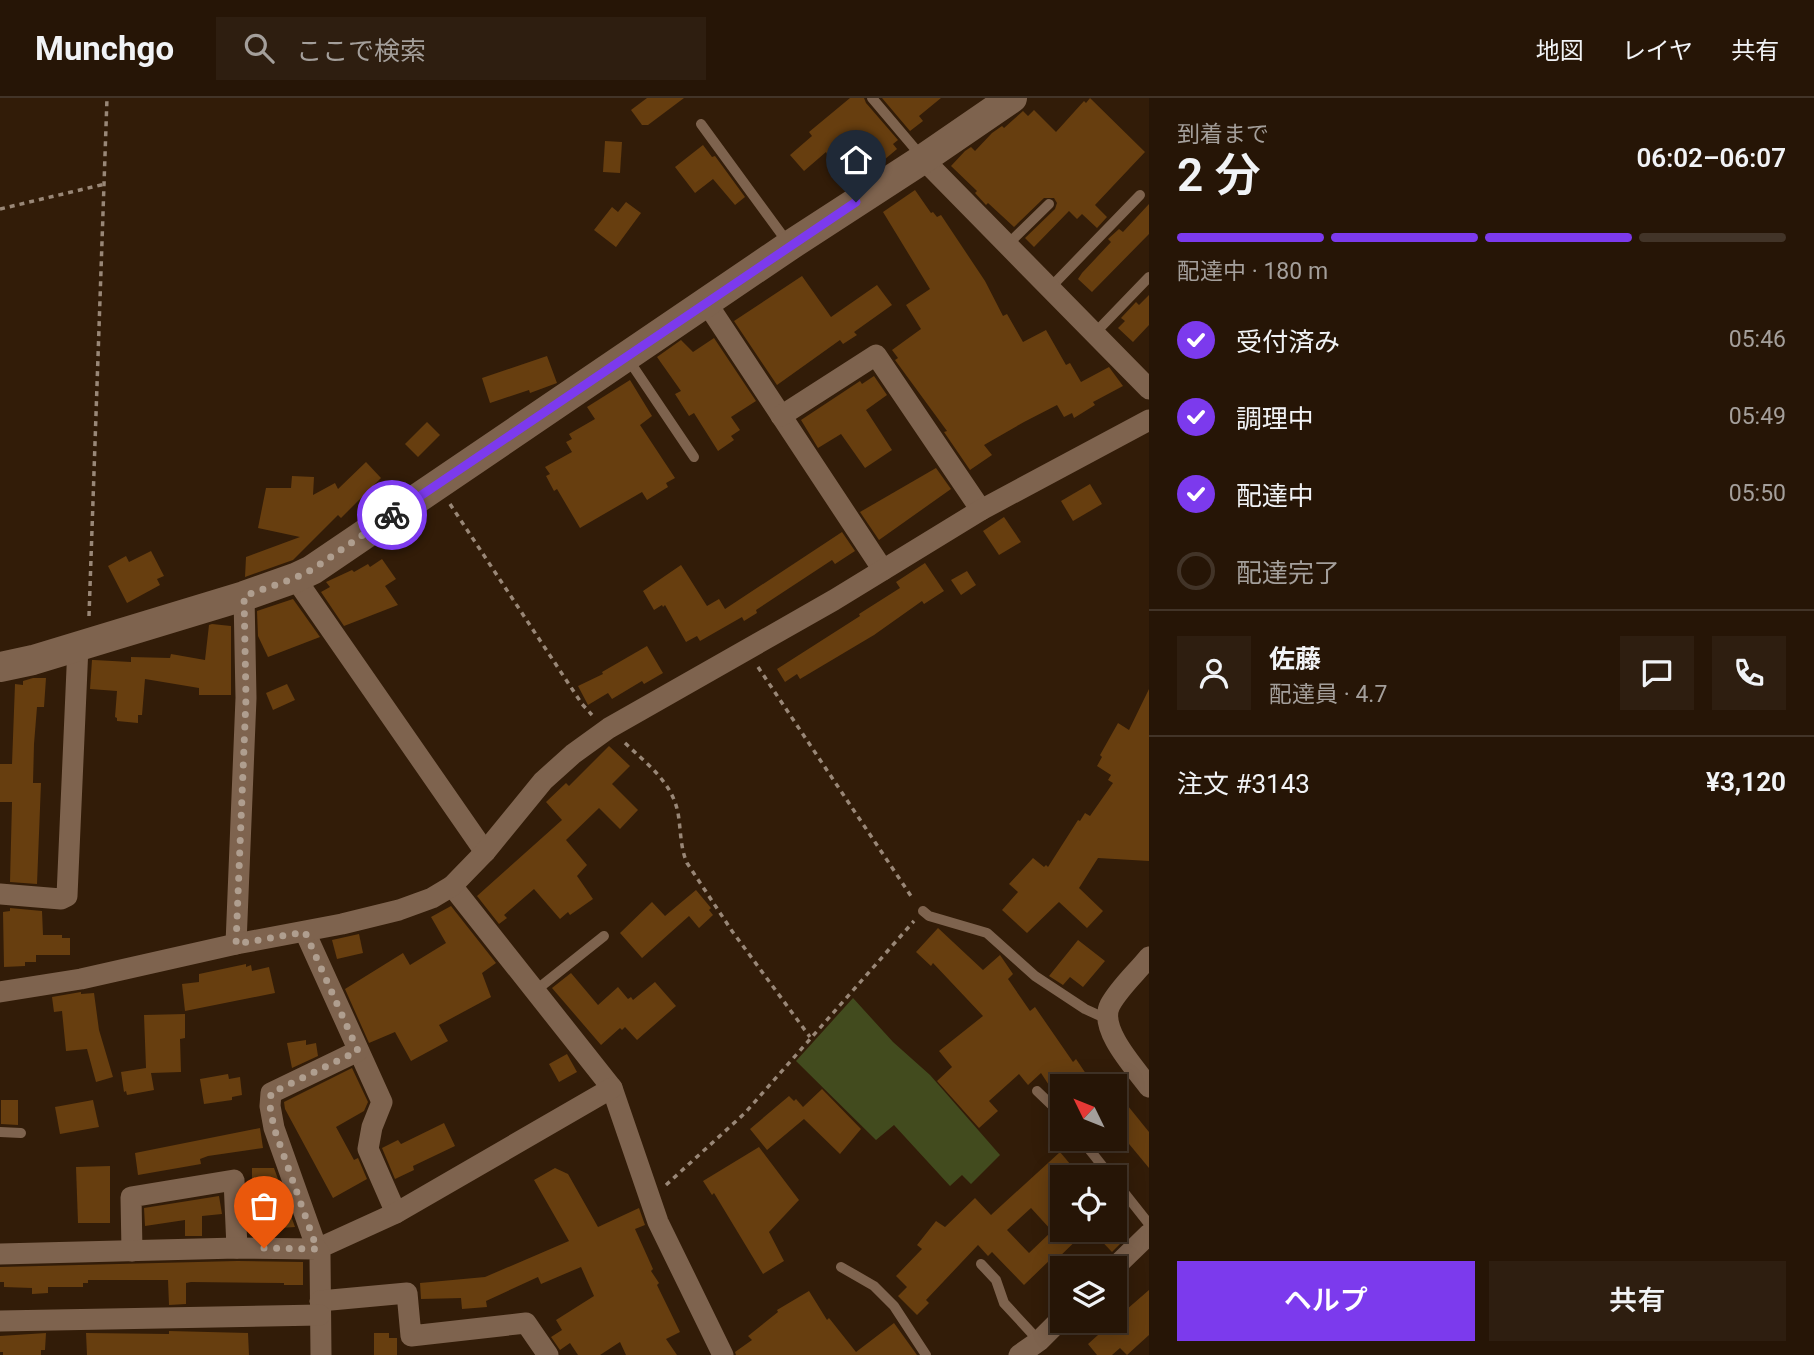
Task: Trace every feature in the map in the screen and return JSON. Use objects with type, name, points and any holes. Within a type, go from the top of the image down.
[{"type":"street","points":[[0,667],[244,596],[313,569],[1012,98]]},
{"type":"street","points":[[923,159],[1149,389]]},
{"type":"street","points":[[706,302],[883,570]]},
{"type":"street","points":[[781,416],[876,355],[981,510]]},
{"type":"street","points":[[0,992],[81,979],[236,944],[305,932],[399,910],[432,898],[452,886],[485,852],[543,781],[573,754],[609,728],[747,650],[981,510],[1149,419]]},
{"type":"street","points":[[295,578],[485,852]]},
{"type":"street","points":[[236,944],[246,698],[244,596]]},
{"type":"street","points":[[0,894],[61,899],[68,896],[83,644]]},
{"type":"street","points":[[452,886],[612,1088],[658,1222],[723,1355]]},
{"type":"street","points":[[305,932],[382,1102],[372,1127],[368,1149],[396,1213]]},
{"type":"street","points":[[1149,957],[1110,1006],[1107,1019],[1110,1031],[1149,1087]]},
{"type":"street","points":[[321,1355],[320,1255],[274,1128],[270,1106],[271,1093],[358,1051]]},
{"type":"street","points":[[0,1254],[237,1248],[317,1249],[396,1213],[612,1088]]},
{"type":"street","points":[[132,1251],[131,1197],[234,1180],[237,1248]]},
{"type":"street","points":[[1126,1256],[1148,1235]]},
{"type":"street","points":[[0,1321],[320,1308],[407,1293],[411,1336],[526,1323],[548,1355]]},
{"type":"street","points":[[1018,1355],[1050,1330]]},
{"type":"lane","points":[[872,98],[923,159]]},
{"type":"lane","points":[[701,124],[789,246]]},
{"type":"lane","points":[[1049,289],[1140,195]]},
{"type":"lane","points":[[1007,245],[1049,204]]},
{"type":"lane","points":[[1095,333],[1149,277]]},
{"type":"lane","points":[[626,356],[694,457]]},
{"type":"lane","points":[[923,911],[929,916],[987,933],[1035,976],[1085,1009],[1107,1019]]},
{"type":"lane","points":[[535,991],[604,936]]},
{"type":"lane","points":[[1037,1091],[1050,1103]]},
{"type":"lane","points":[[0,1132],[21,1133]]},
{"type":"lane","points":[[1127,1200],[1148,1235]]},
{"type":"lane","points":[[981,1264],[996,1280],[1004,1303],[1039,1341]]},
{"type":"lane","points":[[841,1267],[874,1286],[894,1306],[926,1355]]},
{"type":"path","points":[[83,644],[107,98]]},
{"type":"path","points":[[0,209],[105,184]]},
{"type":"path","points":[[438,484],[582,704],[669,786],[687,863],[732,931],[810,1037]]},
{"type":"path","points":[[651,1201],[745,1113],[923,911],[747,650]]},
{"type":"green space","points":[[853,998],[893,1042],[930,1075],[1000,1155],[971,1184],[962,1175],[950,1186],[894,1125],[876,1140],[796,1061]]},
{"type":"building","points":[[647,98],[684,98],[648,125],[642,125],[631,110]]},
{"type":"building","points":[[850,98],[864,98],[898,140],[893,144],[897,149],[884,160],[862,131],[845,146],[842,142],[827,154],[826,152],[804,171],[790,155],[812,136],[809,132]]},
{"type":"building","points":[[882,98],[941,98],[919,116],[923,121],[910,131]]},
{"type":"building","points":[[1090,98],[1145,152],[1095,205],[1107,217],[1097,228],[1082,214],[1077,219],[1069,211],[1034,247],[1025,238],[1055,209],[1057,203],[1054,198],[1044,198],[1014,227],[988,203],[986,205],[975,193],[977,191],[951,166],[965,151],[971,147],[975,151],[992,133],[1002,126],[1004,128],[1023,111],[1028,116],[1034,110],[1056,132],[1084,101],[1086,103]]},
{"type":"building","points":[[605,141],[622,142],[620,173],[603,172]]},
{"type":"building","points":[[703,145],[712,157],[715,156],[745,197],[735,205],[713,179],[695,193],[675,167]]},
{"type":"building","points":[[915,190],[931,213],[937,217],[941,215],[985,281],[1003,316],[1007,314],[1023,342],[1046,330],[1066,365],[1070,363],[1081,382],[1109,367],[1123,386],[1093,402],[1095,405],[1074,418],[1072,413],[1064,417],[1057,405],[1024,422],[984,445],[992,455],[970,470],[944,432],[947,431],[895,360],[898,358],[892,350],[921,329],[906,305],[930,289],[883,212]]},
{"type":"building","points":[[626,202],[641,213],[616,247],[594,230],[612,207],[618,212]]},
{"type":"building","points":[[1149,204],[1149,234],[1092,292],[1078,279],[1111,242],[1108,239],[1119,229],[1123,232]]},
{"type":"building","points":[[802,276],[831,317],[877,285],[892,305],[854,332],[857,335],[843,344],[840,340],[777,385],[734,321]]},
{"type":"building","points":[[1149,295],[1149,325],[1133,342],[1118,328],[1125,321],[1121,318],[1136,302],[1139,305]]},
{"type":"building","points":[[714,338],[756,401],[731,417],[740,430],[731,436],[734,440],[718,451],[694,413],[689,416],[675,394],[681,391],[657,357],[681,340],[693,352]]},
{"type":"building","points":[[547,356],[557,383],[490,403],[482,378]]},
{"type":"building","points":[[874,376],[887,395],[866,410],[892,450],[865,468],[841,434],[818,448],[801,420],[860,381],[862,384]]},
{"type":"building","points":[[630,380],[652,416],[640,425],[675,478],[666,483],[668,487],[647,500],[642,492],[580,528],[557,489],[554,491],[546,476],[550,474],[545,467],[572,452],[566,442],[572,439],[569,434],[595,419],[587,407]]},
{"type":"building","points":[[427,422],[440,435],[418,457],[405,444]]},
{"type":"building","points":[[366,462],[381,478],[341,518],[338,515],[293,560],[245,577],[246,557],[300,537],[258,528],[266,488],[291,488],[292,476],[314,477],[313,495],[335,483],[338,489]]},
{"type":"building","points":[[936,468],[951,489],[879,540],[860,512]]},
{"type":"building","points":[[1090,484],[1102,504],[1073,521],[1061,501]]},
{"type":"building","points":[[1004,517],[1021,542],[999,555],[983,531]]},
{"type":"building","points":[[842,532],[855,551],[835,564],[832,560],[756,610],[757,613],[744,621],[742,617],[700,641],[697,636],[686,642],[665,605],[654,610],[643,591],[681,565],[707,606],[719,599],[725,609]]},
{"type":"building","points":[[151,551],[164,576],[157,579],[160,585],[127,603],[108,566],[126,556],[129,562]]},
{"type":"building","points":[[382,559],[396,579],[385,586],[398,605],[344,626],[321,592],[330,587],[326,582],[368,564],[370,567]]},
{"type":"building","points":[[925,563],[944,591],[924,604],[922,601],[874,635],[800,679],[797,674],[785,682],[777,669],[900,588],[896,582]]},
{"type":"building","points":[[967,571],[976,585],[961,595],[951,580]]},
{"type":"building","points":[[293,599],[320,637],[268,657],[258,636],[257,611]]},
{"type":"building","points":[[209,625],[231,626],[231,695],[199,695],[199,688],[145,679],[142,715],[138,715],[138,723],[117,721],[117,691],[90,689],[92,660],[131,662],[131,657],[170,658],[171,654],[205,660]]},
{"type":"building","points":[[647,646],[663,673],[644,684],[642,681],[612,699],[608,693],[588,705],[578,686],[603,674],[602,672]]},
{"type":"building","points":[[46,678],[44,707],[37,707],[34,744],[33,783],[41,783],[37,884],[10,882],[12,802],[0,802],[0,764],[12,764],[15,684],[23,685],[23,681]]},
{"type":"building","points":[[287,684],[295,700],[273,710],[266,693]]},
{"type":"building","points":[[1149,689],[1149,861],[1098,858],[1079,888],[1103,911],[1087,928],[1059,902],[1027,933],[1002,910],[1018,892],[1009,884],[1033,858],[1048,867],[1078,820],[1080,821],[1085,813],[1090,816],[1113,783],[1108,780],[1111,775],[1097,766],[1102,757],[1100,755],[1118,723],[1129,730]]},
{"type":"building","points":[[609,746],[630,766],[612,784],[638,810],[620,829],[599,808],[566,840],[587,865],[577,876],[593,899],[560,919],[534,889],[504,915],[507,918],[499,924],[477,896],[562,820],[546,802],[566,783],[569,786]]},
{"type":"building","points":[[696,890],[711,908],[709,910],[713,915],[699,928],[689,916],[642,958],[620,933],[652,902],[665,916]]},
{"type":"building","points":[[451,906],[496,963],[482,973],[491,997],[439,1025],[448,1041],[411,1061],[395,1032],[369,1043],[345,989],[403,953],[410,965],[446,943],[431,917]]},
{"type":"building","points":[[10,908],[42,911],[43,935],[70,938],[70,955],[36,955],[36,962],[25,962],[25,966],[4,967],[3,912],[10,911]]},
{"type":"building","points":[[938,928],[983,970],[1000,955],[1013,974],[1008,979],[1030,1011],[1035,1007],[1073,1062],[1076,1059],[1086,1074],[1050,1074],[1050,1087],[1041,1073],[1028,1085],[1019,1074],[989,1101],[998,1111],[979,1128],[937,1081],[952,1067],[939,1051],[983,1016],[933,963],[931,966],[916,952]]},
{"type":"building","points":[[359,934],[363,953],[337,959],[332,940]]},
{"type":"building","points":[[1078,940],[1105,961],[1083,987],[1070,977],[1063,985],[1049,976]]},
{"type":"building","points":[[246,964],[246,967],[251,965],[252,971],[269,967],[275,993],[185,1011],[182,984],[199,982],[199,974]]},
{"type":"building","points":[[571,973],[598,1005],[618,987],[628,999],[631,997],[633,1000],[655,982],[676,1006],[637,1040],[625,1027],[622,1030],[620,1028],[601,1045],[552,988]]},
{"type":"building","points":[[81,992],[94,993],[99,1030],[113,1077],[96,1082],[87,1049],[66,1051],[62,1011],[54,1012],[52,997]]},
{"type":"building","points":[[185,1014],[185,1038],[180,1039],[181,1072],[151,1073],[154,1090],[127,1095],[126,1091],[124,1092],[121,1072],[146,1068],[144,1015]]},
{"type":"building","points":[[306,1040],[306,1045],[316,1043],[318,1056],[292,1068],[287,1043]]},
{"type":"building","points":[[567,1054],[577,1072],[559,1082],[549,1064]]},
{"type":"building","points":[[352,1068],[368,1102],[364,1111],[336,1127],[354,1160],[358,1158],[367,1179],[333,1198],[285,1109],[284,1102]]},
{"type":"building","points":[[228,1074],[229,1079],[240,1077],[242,1095],[232,1097],[232,1100],[204,1104],[200,1079]]},
{"type":"building","points":[[822,1089],[861,1129],[840,1154],[804,1119],[767,1150],[750,1129],[789,1096],[803,1107]]},
{"type":"building","points":[[1,1100],[18,1100],[18,1125],[1,1124]]},
{"type":"building","points":[[93,1100],[99,1127],[60,1134],[55,1107]]},
{"type":"building","points":[[1127,1105],[1149,1132],[1149,1168],[1127,1141]]},
{"type":"building","points":[[444,1123],[455,1146],[413,1166],[414,1170],[395,1179],[382,1148],[398,1140],[401,1144]]},
{"type":"building","points":[[260,1128],[263,1148],[208,1156],[200,1159],[201,1164],[138,1175],[135,1153]]},
{"type":"building","points":[[759,1147],[799,1200],[769,1232],[784,1261],[763,1274],[714,1193],[712,1195],[703,1181]]},
{"type":"building","points":[[1060,1152],[1071,1165],[1050,1165],[1050,1229],[1031,1208],[1007,1230],[1029,1253],[1050,1233],[1050,1242],[1075,1242],[1060,1256],[1050,1256],[1050,1260],[1024,1285],[992,1252],[988,1256],[978,1245],[926,1300],[929,1303],[917,1315],[898,1296],[907,1287],[896,1276],[922,1249],[917,1245],[936,1221],[945,1227],[975,1198],[991,1215]]},
{"type":"building","points":[[110,1166],[110,1223],[78,1223],[76,1167]]},
{"type":"building","points":[[252,1168],[274,1168],[283,1193],[283,1208],[288,1208],[295,1227],[265,1229],[264,1190],[252,1191]]},
{"type":"building","points":[[555,1168],[568,1174],[598,1227],[639,1208],[645,1225],[635,1229],[653,1269],[651,1271],[659,1283],[657,1285],[680,1332],[666,1339],[677,1355],[626,1355],[620,1342],[600,1355],[578,1355],[570,1343],[560,1350],[551,1337],[562,1330],[556,1320],[594,1296],[581,1267],[541,1284],[538,1277],[486,1301],[487,1307],[462,1309],[461,1298],[421,1299],[420,1283],[485,1277],[569,1241],[534,1180]]},
{"type":"building","points":[[219,1196],[222,1214],[202,1216],[202,1236],[185,1236],[185,1220],[145,1226],[144,1208]]},
{"type":"building","points":[[1102,1242],[1122,1242],[1112,1252]]},
{"type":"building","points":[[303,1262],[303,1285],[191,1282],[186,1283],[186,1304],[169,1305],[168,1280],[88,1280],[88,1283],[83,1283],[83,1287],[48,1287],[48,1293],[32,1294],[32,1288],[4,1287],[4,1282],[0,1282],[0,1267]]},
{"type":"building","points":[[1149,1290],[1149,1335],[1127,1355],[1120,1348],[1112,1355],[1097,1355],[1088,1344],[1100,1333],[1127,1333],[1127,1309]]},
{"type":"building","points":[[809,1291],[827,1320],[829,1318],[856,1352],[894,1323],[917,1355],[736,1355],[735,1352],[752,1340],[748,1336],[778,1312],[777,1310]]},
{"type":"building","points":[[169,1331],[248,1333],[249,1355],[87,1355],[86,1333],[169,1334]]},
{"type":"building","points":[[46,1333],[45,1350],[41,1350],[41,1355],[3,1355],[3,1352],[0,1352],[0,1336]]},
{"type":"building","points":[[374,1333],[389,1333],[389,1338],[397,1338],[397,1355],[374,1355]]},
{"type":"way so far","points":[[264,1248],[317,1249],[274,1128],[270,1106],[271,1093],[358,1051],[305,932],[236,944],[246,698],[244,596],[313,569],[392,515]]},
{"type":"route","points":[[392,515],[856,202]]}]
